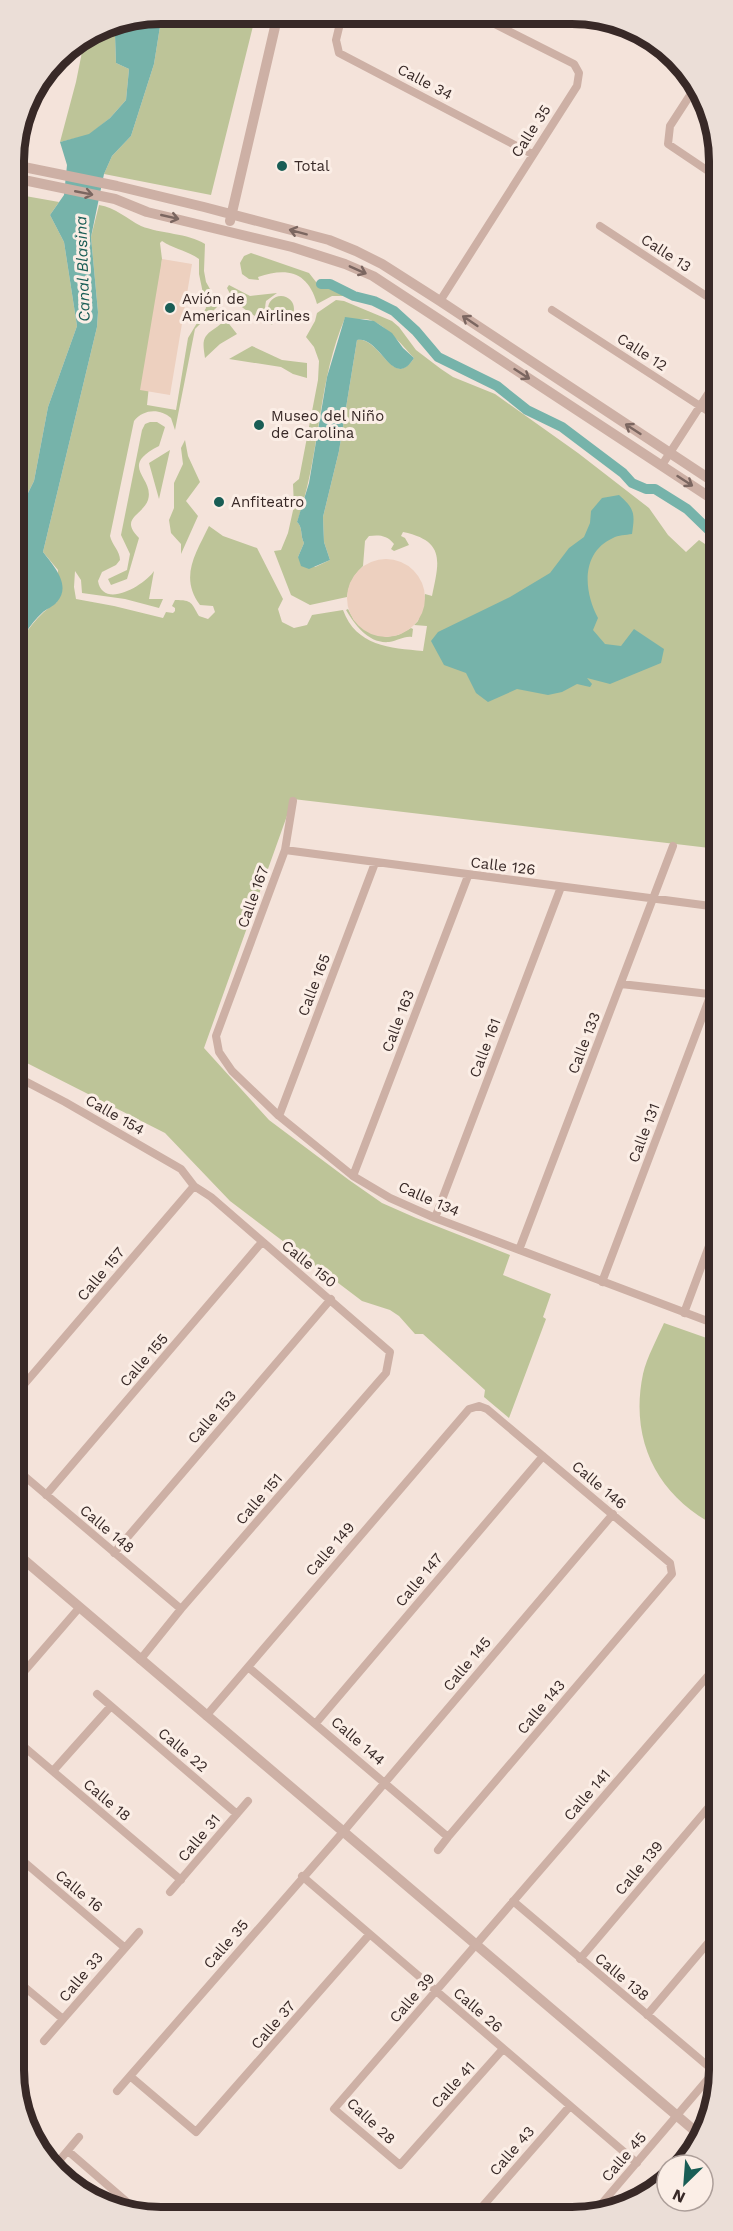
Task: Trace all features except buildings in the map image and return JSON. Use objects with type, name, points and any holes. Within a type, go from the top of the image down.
[{"type":"street","points":[[227,230],[276,24]]},
{"type":"street","name":"Calle 34","points":[[340,24],[336,40],[339,52],[532,154]]},
{"type":"street","name":"Calle 35","points":[[440,301],[577,86],[579,73],[574,64],[495,24]]},
{"type":"street","points":[[691,94],[670,126],[668,144],[709,172]]},
{"type":"street","points":[[24,162],[40,171]]},
{"type":"street","points":[[24,167],[117,186],[329,240],[356,251],[440,301],[709,479]]},
{"type":"street","points":[[24,181],[115,199],[147,212],[292,247],[345,264],[373,276],[709,497]]},
{"type":"street","points":[[24,186],[30,187],[36,184]]},
{"type":"street","name":"Calle 13","points":[[600,226],[709,298]]},
{"type":"street","name":"Calle 12","points":[[552,310],[709,412]]},
{"type":"street","points":[[662,465],[709,392]]},
{"type":"street","name":"Calle 167","points":[[230,1000],[285,850],[293,801]]},
{"type":"street","name":"Calle 133","points":[[519,1250],[673,846]]},
{"type":"street","name":"Calle 126","points":[[285,850],[468,876],[709,906]]},
{"type":"street","name":"Calle 165","points":[[279,1116],[375,863]]},
{"type":"street","name":"Calle 163","points":[[353,1176],[468,876]]},
{"type":"street","name":"Calle 161","points":[[435,1218],[561,887]]},
{"type":"street","points":[[621,984],[709,994]]},
{"type":"street","name":"Calle 134","points":[[230,1000],[216,1036],[219,1052],[232,1071],[279,1116],[353,1176],[390,1198],[435,1218],[709,1322]]},
{"type":"street","name":"Calle 131","points":[[602,1282],[709,1010]]},
{"type":"street","name":"Calle 154","points":[[24,1081],[181,1169],[194,1186]]},
{"type":"street","name":"Calle 150","points":[[194,1186],[211,1197],[390,1352]]},
{"type":"street","name":"Calle 157","points":[[24,1384],[194,1186]]},
{"type":"street","name":"Calle 155","points":[[46,1495],[262,1242]]},
{"type":"street","points":[[684,1312],[709,1246]]},
{"type":"street","name":"Calle 153","points":[[114,1552],[331,1299]]},
{"type":"street","name":"Calle 151","points":[[140,1660],[181,1609],[386,1373],[390,1352]]},
{"type":"street","name":"Calle 146","points":[[479,1406],[487,1409],[670,1563],[672,1574],[655,1595]]},
{"type":"street","name":"Calle 149","points":[[206,1716],[469,1409],[479,1406]]},
{"type":"street","name":"Calle 147","points":[[316,1723],[543,1456]]},
{"type":"street","name":"Calle 148","points":[[24,1476],[181,1609]]},
{"type":"street","name":"Calle 145","points":[[343,1832],[613,1514]]},
{"type":"street","points":[[24,1560],[695,2131]]},
{"type":"street","name":"Calle 143","points":[[438,1851],[448,1836],[655,1595]]},
{"type":"street","points":[[24,1672],[79,1608]]},
{"type":"street","name":"Calle 144","points":[[248,1667],[448,1836]]},
{"type":"street","name":"Calle 141","points":[[476,1945],[709,1675]]},
{"type":"street","name":"Calle 22","points":[[98,1694],[237,1814]]},
{"type":"street","points":[[53,1771],[111,1706]]},
{"type":"street","name":"Calle 18","points":[[24,1747],[181,1880]]},
{"type":"street","name":"Calle 31","points":[[170,1892],[248,1801]]},
{"type":"street","name":"Calle 139","points":[[580,1959],[709,1807]]},
{"type":"street","name":"Calle 35","points":[[117,2091],[343,1832]]},
{"type":"street","name":"Calle 16","points":[[24,1862],[124,1947]]},
{"type":"street","name":"Calle 26","points":[[303,1876],[637,2163]]},
{"type":"street","name":"Calle 138","points":[[513,1901],[647,2015],[709,2063]]},
{"type":"street","name":"Calle 33","points":[[44,2041],[139,1932]]},
{"type":"street","name":"Calle 37","points":[[130,2076],[196,2132],[369,1935]]},
{"type":"street","points":[[647,2015],[709,1942]]},
{"type":"street","name":"Calle 39","points":[[368,2068],[476,1945]]},
{"type":"street","points":[[24,1987],[63,2019]]},
{"type":"street","name":"Calle 41","points":[[423,2139],[503,2049]]},
{"type":"street","name":"Calle 28","points":[[368,2068],[334,2109],[400,2165],[423,2139]]},
{"type":"street","name":"Calle 45","points":[[602,2203],[709,2078]]},
{"type":"street","name":"Calle 43","points":[[482,2207],[570,2106]]},
{"type":"street","points":[[59,2161],[79,2137]]},
{"type":"street","points":[[68,2151],[121,2201]]},
{"type":"green space","points":[[160,24],[254,24],[211,195],[104,174],[112,156],[131,136],[154,64]]},
{"type":"green space","points":[[117,31],[115,35],[116,63],[129,69],[126,100],[110,118],[89,135],[60,142],[83,49]]},
{"type":"green space","points":[[24,196],[59,202],[50,215],[64,242],[77,326],[48,407],[34,481],[24,501]]},
{"type":"green space","points":[[99,205],[116,211],[141,226],[191,238],[205,244],[206,282],[219,305],[195,329],[175,430],[171,418],[157,411],[142,414],[134,421],[110,536],[120,560],[116,565],[102,572],[98,581],[101,589],[108,594],[116,594],[134,588],[154,571],[149,599],[163,599],[159,608],[125,599],[82,593],[81,580],[75,571],[76,599],[163,618],[166,612],[175,611],[172,606],[175,600],[185,601],[193,605],[199,616],[208,619],[215,612],[213,606],[200,605],[194,595],[190,575],[195,555],[209,526],[223,536],[257,548],[283,599],[278,609],[282,622],[294,628],[307,625],[312,615],[343,610],[356,631],[365,638],[387,646],[423,651],[427,626],[414,625],[418,621],[425,594],[432,596],[437,563],[433,547],[427,541],[403,532],[401,536],[409,545],[394,551],[391,549],[394,544],[386,537],[369,536],[365,541],[363,566],[352,580],[347,597],[310,605],[291,595],[274,551],[281,550],[288,533],[294,506],[293,484],[299,479],[318,380],[319,361],[314,347],[306,337],[317,313],[336,300],[344,301],[392,321],[416,350],[441,369],[453,377],[495,394],[578,453],[649,508],[668,535],[686,552],[699,540],[709,547],[709,848],[293,799],[204,1048],[269,1120],[349,1180],[382,1203],[510,1255],[503,1275],[551,1294],[543,1317],[546,1319],[509,1418],[484,1397],[485,1390],[423,1334],[415,1334],[399,1316],[390,1310],[362,1301],[230,1201],[165,1133],[24,1062],[24,636],[44,612],[57,602],[58,570],[43,552],[97,327],[98,312],[91,237]],"holes":[[[162,241],[199,259],[199,274],[206,308],[188,338],[176,410],[147,405],[162,259],[160,243]],[[345,318],[365,319],[379,324],[392,334],[414,358],[406,367],[399,369],[373,346],[365,341],[357,340],[339,451],[323,517],[324,542],[330,560],[315,567],[298,557],[304,543],[297,522],[311,471],[329,368]]]},
{"type":"green space","points":[[251,253],[309,273],[320,287],[334,289],[348,296],[332,296],[317,304],[308,285],[295,275],[279,272],[258,277],[259,280],[249,279],[242,274],[240,263],[244,256]]},
{"type":"green space","points":[[229,285],[250,296],[277,293],[266,301],[265,305],[267,317],[273,325],[253,315],[235,301],[227,288]]},
{"type":"green space","points":[[281,296],[290,300],[294,309],[290,318],[281,322],[272,318],[268,309],[272,300]]},
{"type":"green space","points":[[226,320],[237,334],[220,344],[205,358],[205,338]]},
{"type":"green space","points":[[252,346],[282,360],[307,363],[307,378],[281,367],[229,359]]},
{"type":"green space","points":[[157,422],[165,427],[159,446],[147,453],[139,466],[149,492],[145,505],[131,521],[133,531],[139,538],[127,579],[111,585],[108,579],[127,570],[130,554],[121,535],[142,430],[145,424]]},
{"type":"green space","points":[[185,440],[188,456],[200,482],[186,501],[198,516],[181,554],[181,544],[171,533],[169,520],[174,508],[174,483],[183,464],[181,448]]},
{"type":"green space","points":[[170,450],[159,499],[149,463]]},
{"type":"green space","points":[[348,609],[354,620],[386,637],[398,635],[411,628],[413,629],[412,637],[389,642],[375,640],[358,627],[346,610]]},
{"type":"green space","points":[[664,1323],[709,1339],[709,1522],[679,1500],[664,1483],[645,1444],[640,1422],[640,1399],[643,1374]]},
{"type":"shaded area","points":[[162,259],[192,264],[170,395],[140,390]]},
{"type":"shaded area","points":[[386,559],[401,562],[414,570],[422,583],[425,598],[422,613],[414,626],[401,634],[386,637],[371,634],[358,626],[350,613],[347,598],[350,583],[358,570],[371,562]]},
{"type":"water","name":"Canal Blasina","points":[[160,24],[154,64],[131,136],[112,156],[104,174],[91,237],[98,312],[97,327],[43,552],[52,563],[62,582],[63,589],[55,604],[44,612],[24,635],[24,501],[34,481],[48,407],[77,326],[64,242],[50,215],[64,195],[67,165],[60,142],[89,134],[110,118],[126,100],[129,69],[116,63],[115,35],[117,31]]},
{"type":"water","points":[[345,317],[374,321],[392,333],[414,358],[406,367],[399,369],[393,366],[373,345],[357,340],[339,451],[323,517],[324,542],[330,560],[309,569],[301,566],[298,557],[304,543],[297,522],[309,483],[327,377]]},
{"type":"water","points":[[619,495],[633,512],[632,534],[615,537],[602,545],[590,563],[588,585],[593,608],[598,618],[593,630],[605,644],[621,646],[634,629],[664,649],[661,663],[610,684],[587,678],[592,684],[590,687],[577,684],[562,692],[548,695],[517,689],[488,702],[476,693],[466,673],[444,665],[431,641],[438,632],[510,597],[550,573],[569,548],[584,537],[590,523],[591,511],[602,498]]},
{"type":"waterway","points":[[321,284],[330,284],[394,311],[416,331],[438,357],[497,386],[527,410],[562,427],[623,473],[632,483],[646,489],[655,489],[687,509],[709,530]]},
{"type":"place","name":"Total","points":[[282,166]]},
{"type":"place","name":"Avión de American Airlines","points":[[170,308]]},
{"type":"place","name":"Museo del Niño de Carolina","points":[[259,425]]},
{"type":"place","name":"Anfiteatro","points":[[219,502]]}]
